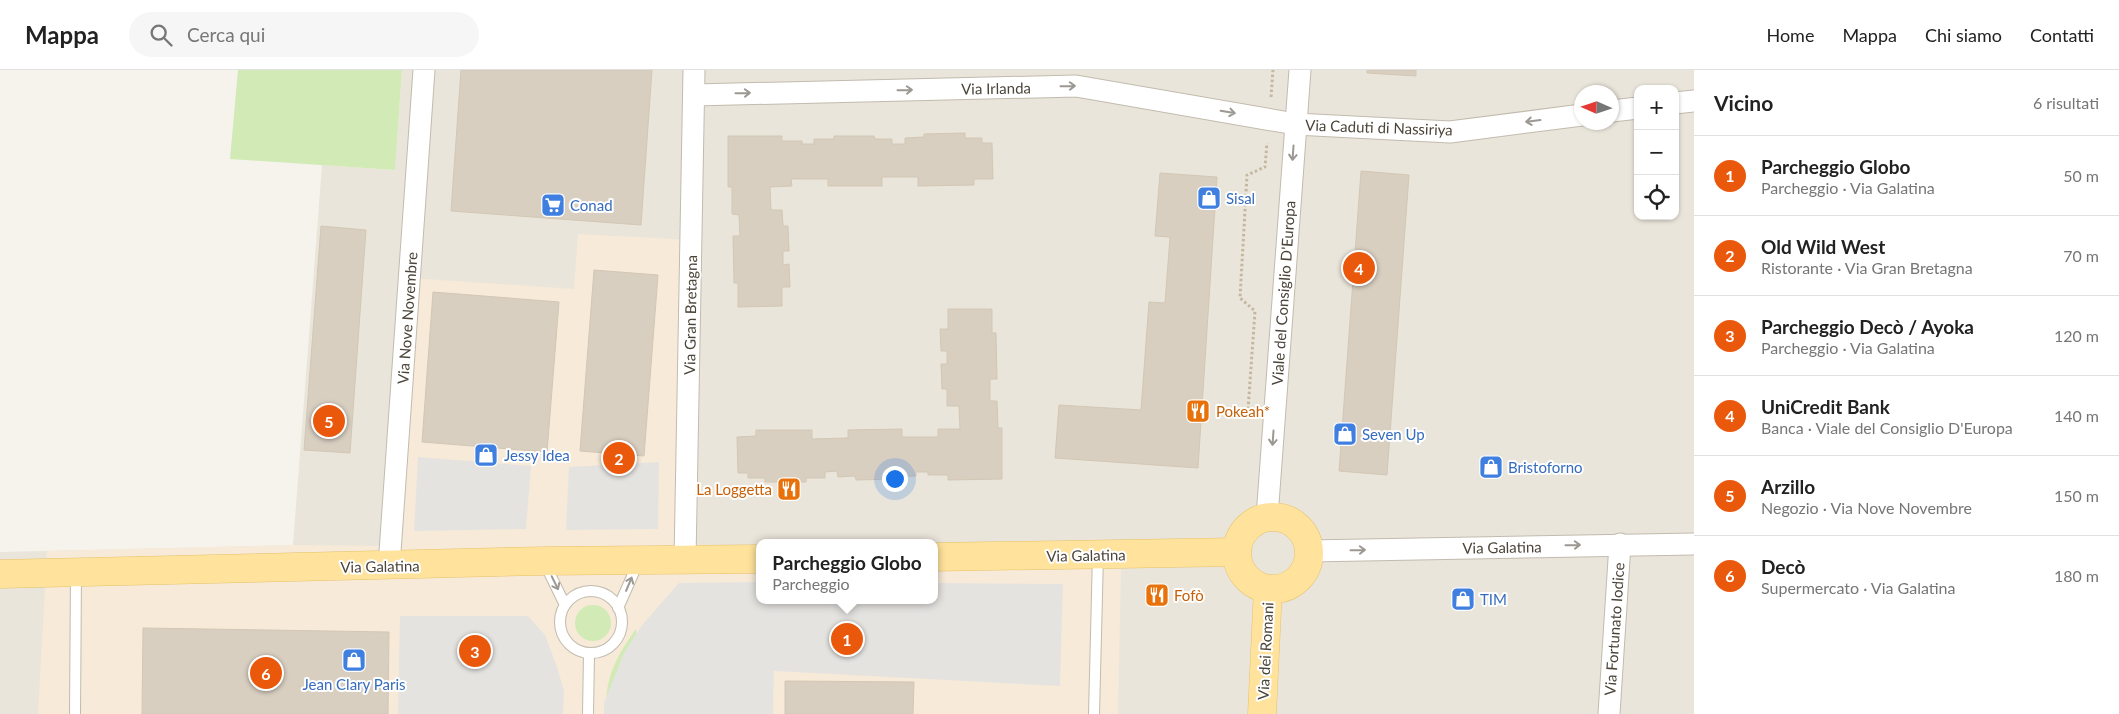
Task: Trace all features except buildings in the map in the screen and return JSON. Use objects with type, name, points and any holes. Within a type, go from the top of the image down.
[{"type":"main road","points":[[1267,517],[1279,517],[1291,521],[1301,528],[1307,539],[1310,551],[1309,562],[1304,572],[1297,580],[1278,589],[1258,586],[1243,572],[1237,552],[1239,540],[1246,529],[1255,521],[1267,517]]},
{"type":"main road","name":"Via Galatina","points":[[938,557],[1237,552]]},
{"type":"main road","name":"Via Galatina","points":[[0,574],[756,559]]},
{"type":"main road","name":"Via dei Romani","points":[[1262,714],[1268,588]]},
{"type":"street","name":"Via Nove Novembre","points":[[389,566],[424,70]]},
{"type":"street","name":"Via Gran Bretagna","points":[[685,560],[694,70]]},
{"type":"street","name":"Viale del Consiglio D'Europa","points":[[1267,517],[1300,70]]},
{"type":"street","name":"Via Irlanda","points":[[694,94],[1076,86],[1295,124]]},
{"type":"street","points":[[1679,103],[1694,101]]},
{"type":"street","points":[[1619,110],[1634,108]]},
{"type":"street","name":"Via Caduti di Nassiriya","points":[[1295,124],[1450,132],[1574,116]]},
{"type":"street","name":"Via Fortunato Iodice","points":[[1609,714],[1620,544]]},
{"type":"street","name":"Via Galatina","points":[[1310,551],[1694,544]]},
{"type":"lane","points":[[1094,714],[1098,555]]},
{"type":"lane","points":[[618,608],[639,561]]},
{"type":"lane","points":[[544,562],[565,605]]},
{"type":"lane","points":[[75,714],[76,572]]},
{"type":"lane","points":[[588,592],[606,595],[618,608],[621,624],[617,639],[600,652],[589,653],[579,651],[570,645],[564,636],[560,626],[561,615],[565,605],[579,594],[588,592]]},
{"type":"lane","points":[[588,714],[589,653]]},
{"type":"path","points":[[1273,70],[1265,167],[1247,175],[1240,298],[1255,311],[1248,410],[1274,412]]},
{"type":"shaded area","points":[[402,70],[1694,70],[1694,714],[0,714],[0,552],[293,545],[322,165],[395,170]]},
{"type":"shaded area","points":[[578,234],[691,240],[685,560],[756,569],[756,604],[938,604],[938,568],[1121,566],[1118,714],[38,714],[47,551],[294,545],[390,546],[410,278],[574,289]]},
{"type":"shaded area","points":[[418,457],[531,466],[526,529],[414,531]]},
{"type":"shaded area","points":[[659,462],[658,529],[566,530],[569,467]]},
{"type":"shaded area","points":[[756,582],[756,604],[938,604],[938,583],[1063,584],[1060,686],[774,671],[773,714],[604,714],[604,703],[624,653],[642,625],[679,583]]},
{"type":"shaded area","points":[[400,616],[528,616],[545,635],[557,667],[564,691],[563,714],[398,714]]},
{"type":"green space","points":[[238,70],[402,70],[395,170],[230,159]]},
{"type":"green space","points":[[593,605],[600,606],[606,610],[610,616],[610,630],[606,636],[600,640],[593,641],[586,640],[580,636],[576,630],[575,623],[576,616],[580,610],[586,606]]},
{"type":"green space","points":[[636,629],[637,640],[606,705],[611,674],[624,646]]},
{"type":"place","name":"Sisal","points":[[1209,198]]},
{"type":"place","name":"Conad","points":[[553,205]]},
{"type":"place","name":"UniCredit Bank","points":[[1359,268]]},
{"type":"place","name":"Pokeah*","points":[[1198,411]]},
{"type":"place","name":"Arzillo","points":[[329,421]]},
{"type":"place","name":"Seven Up","points":[[1345,434]]},
{"type":"place","name":"Jessy Idea","points":[[486,455]]},
{"type":"place","name":"Old Wild West","points":[[619,458]]},
{"type":"place","name":"Bristoforno","points":[[1491,467]]},
{"type":"place","name":"La Loggetta","points":[[789,489]]},
{"type":"place","name":"Fofò","points":[[1157,595]]},
{"type":"place","name":"TIM","points":[[1463,599]]},
{"type":"place","name":"Parcheggio Globo","points":[[847,639]]},
{"type":"place","name":"Parcheggio Decò / Ayoka","points":[[475,651]]},
{"type":"place","name":"Jean Clary Paris","points":[[354,660]]},
{"type":"place","name":"Decò","points":[[266,673]]}]
